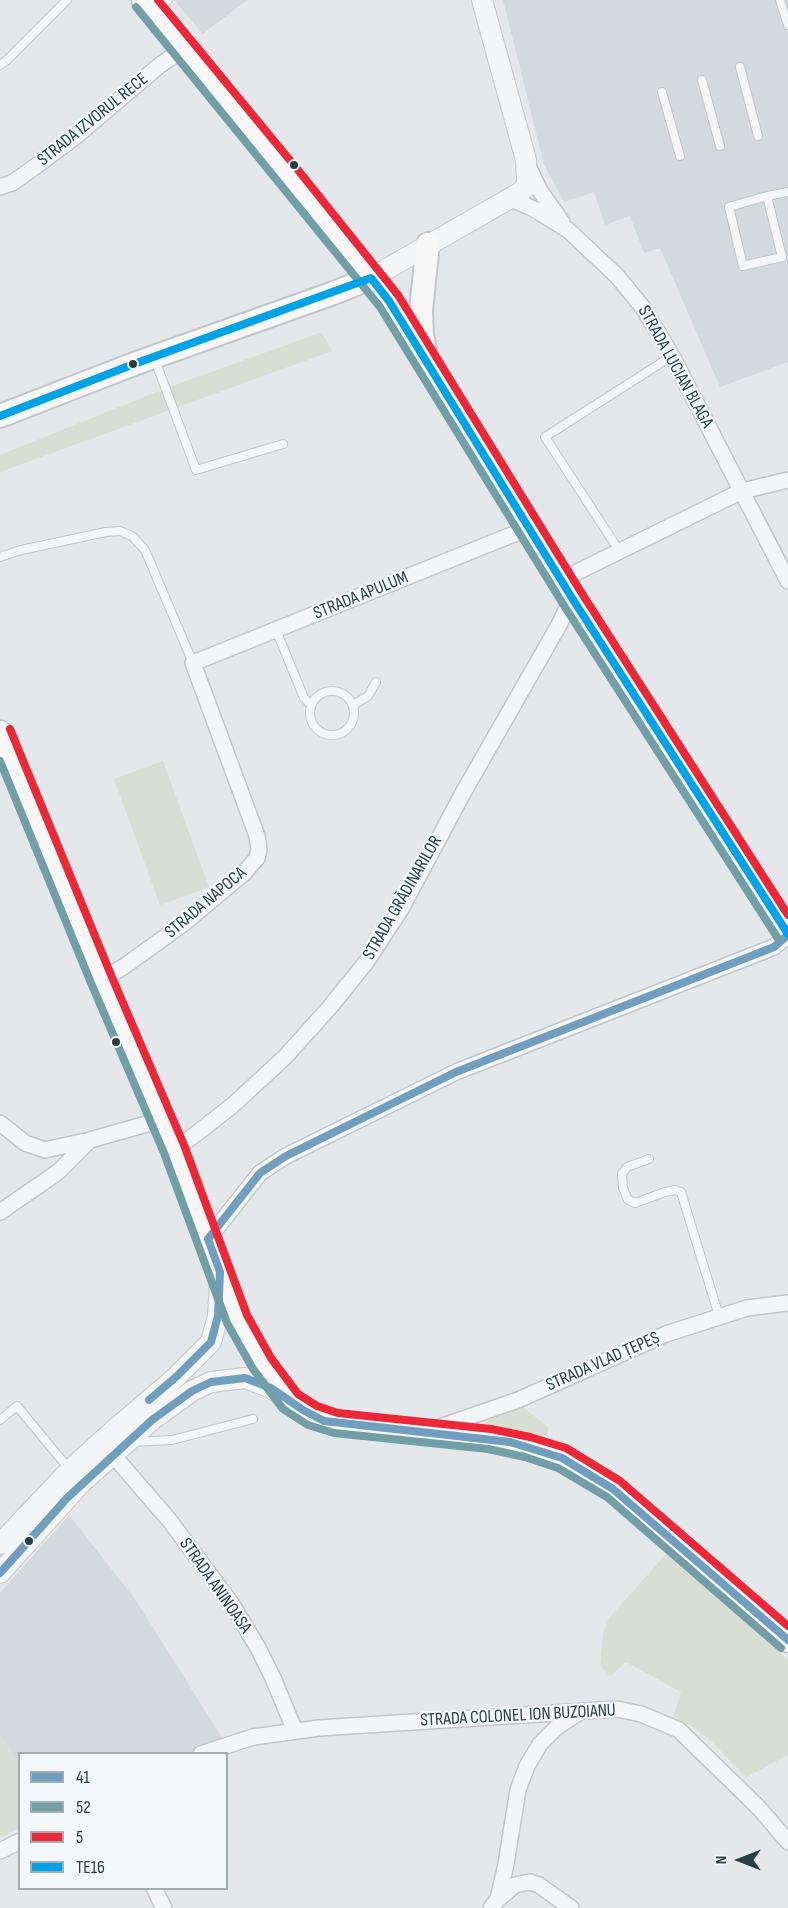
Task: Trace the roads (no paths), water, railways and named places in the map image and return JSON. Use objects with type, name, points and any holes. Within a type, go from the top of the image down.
[{"type":"main road","points":[[156,4],[185,48],[389,302],[567,589],[788,934]]},
{"type":"main road","points":[[427,364],[421,310],[428,244]]},
{"type":"main road","points":[[0,416],[371,278]]},
{"type":"main road","points":[[0,734],[174,1149],[237,1319],[274,1382],[291,1402],[324,1420],[510,1442],[545,1452],[585,1470],[613,1489],[788,1640]]},
{"type":"street","points":[[482,0],[526,160],[540,191],[568,230]]},
{"type":"street","name":"STRADA IZVORUL RECE","points":[[0,187],[12,183],[75,137],[160,65],[185,48]]},
{"type":"street","points":[[371,278],[521,192],[526,186],[526,160]]},
{"type":"street","name":"STRADA LUCIAN BLAGA","points":[[509,198],[534,209],[568,230],[617,276],[644,309],[672,356],[788,582]]},
{"type":"street","points":[[567,589],[620,552],[648,537],[742,491],[788,480]]},
{"type":"street","name":"STRADA APULUM","points":[[193,663],[529,528]]},
{"type":"street","name":"STRADA GRĂDINARILOR","points":[[174,1149],[233,1105],[285,1058],[367,961],[401,909],[463,793],[559,625],[567,589]]},
{"type":"street","name":"STRADA NAPOCA","points":[[101,979],[122,968],[183,924],[244,873],[257,858],[259,849],[257,837],[193,663]]},
{"type":"street","points":[[208,1239],[260,1173],[286,1156],[456,1072],[774,947],[788,934]]},
{"type":"street","points":[[45,1150],[161,1120]]},
{"type":"street","points":[[0,1123],[25,1143],[45,1150],[56,1162],[58,1172]]},
{"type":"street","points":[[0,1212],[58,1172],[90,1140]]},
{"type":"street","points":[[0,1544],[70,1470],[177,1377],[211,1342],[219,1316],[220,1272]]},
{"type":"street","name":"STRADA VLAD ȚEPEȘ","points":[[420,1433],[491,1410],[666,1335],[719,1316],[747,1308],[788,1303]]},
{"type":"street","points":[[0,1573],[66,1498],[152,1420],[192,1391],[212,1382],[245,1378],[271,1388],[291,1402]]},
{"type":"street","name":"STRADA ANINOASA","points":[[120,1448],[170,1521],[231,1603],[258,1648],[295,1731]]},
{"type":"street","name":"STRADA COLONEL ION BUZOIANU","points":[[207,1752],[253,1737],[295,1731],[617,1709],[640,1714],[679,1730],[760,1809],[788,1842]]},
{"type":"street","points":[[495,1904],[506,1864],[518,1790],[527,1766],[540,1744],[557,1727],[580,1712]]},
{"type":"street","points":[[0,1851],[18,1842]]},
{"type":"street","points":[[484,1908],[495,1904],[515,1885],[530,1882],[539,1885],[564,1906]]},
{"type":"street","points":[[155,1890],[164,1908]]},
{"type":"lane","points":[[0,64],[7,60],[67,0]]},
{"type":"lane","points":[[780,0],[788,25]]},
{"type":"lane","points":[[740,67],[758,136]]},
{"type":"lane","points":[[702,80],[720,146]]},
{"type":"lane","points":[[662,92],[680,156]]},
{"type":"lane","points":[[767,196],[782,257],[743,266],[729,207],[767,196],[788,192]]},
{"type":"lane","points":[[620,552],[545,437],[672,356]]},
{"type":"lane","points":[[154,357],[196,470],[283,444]]},
{"type":"lane","points":[[0,557],[21,550],[106,532],[120,531],[132,536],[145,550],[193,663]]},
{"type":"lane","points":[[276,630],[304,698],[311,705]]},
{"type":"lane","points":[[353,705],[368,696],[376,682]]},
{"type":"lane","points":[[332,690],[345,694],[353,705],[353,720],[349,727],[336,735],[328,735],[315,727],[310,713],[311,705],[319,694],[332,690]]},
{"type":"lane","points":[[649,1159],[627,1167],[622,1174],[623,1188],[628,1200],[635,1203],[665,1192],[675,1190],[681,1192],[719,1316]]},
{"type":"lane","points":[[0,1420],[17,1407],[70,1470]]},
{"type":"lane","points":[[120,1448],[172,1440],[253,1419]]}]
